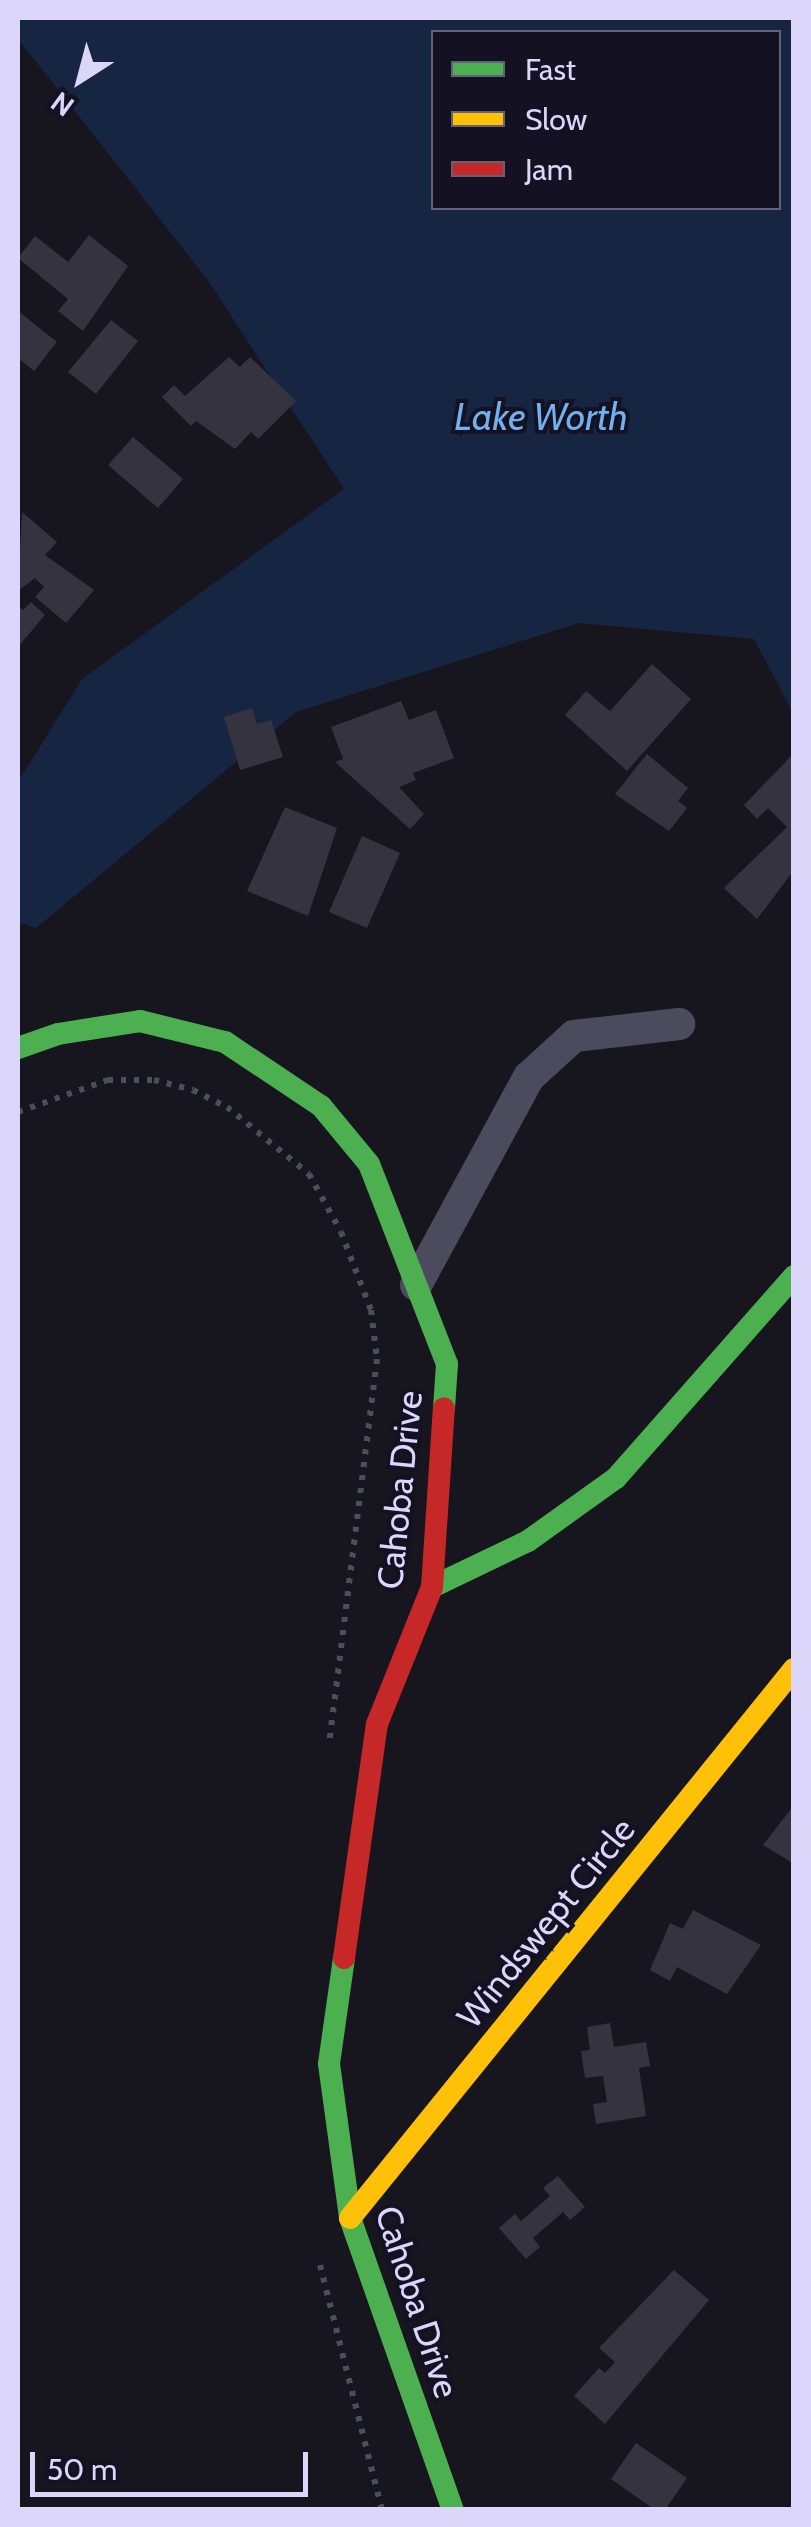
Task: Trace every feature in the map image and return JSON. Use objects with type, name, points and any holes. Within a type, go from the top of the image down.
[{"type":"street","name":"Cahoba Drive","points":[[18,1048],[58,1034],[140,1021],[224,1042],[321,1106],[369,1164],[447,1364],[432,1587],[377,1724],[329,2064],[350,2218],[453,2510]]},
{"type":"street","points":[[416,1285],[529,1078],[574,1036],[679,1024]]},
{"type":"street","points":[[432,1587],[528,1541],[616,1478],[794,1276]]},
{"type":"street","name":"Windswept Circle","points":[[350,2218],[794,1669]]},
{"type":"path","points":[[18,1112],[108,1080],[154,1080],[192,1090],[226,1107],[309,1174],[341,1232],[371,1310],[377,1358],[329,1747]]},
{"type":"path","points":[[318,2257],[382,2510]]},
{"type":"water","name":"Lake Worth","points":[[18,18],[793,18],[793,713],[754,639],[579,623],[296,712],[36,928],[18,922],[18,782],[82,679],[344,489],[207,279],[18,39]]},
{"type":"building","points":[[89,235],[128,266],[83,331],[58,311],[68,299],[18,258],[35,236],[68,262]]},
{"type":"building","points":[[18,311],[57,342],[34,371],[18,358]]},
{"type":"building","points":[[111,320],[138,341],[96,394],[68,372]]},
{"type":"building","points":[[229,357],[240,367],[250,357],[296,401],[258,439],[251,432],[235,449],[196,421],[191,426],[162,397],[174,385],[185,396]]},
{"type":"building","points":[[133,437],[183,479],[158,508],[108,465]]},
{"type":"building","points":[[22,512],[57,542],[45,555],[94,590],[66,623],[35,597],[44,587],[35,578],[18,591]]},
{"type":"building","points":[[31,602],[45,615],[18,647],[18,606],[23,610]]},
{"type":"building","points":[[652,664],[691,699],[627,771],[565,715],[586,691],[610,711]]},
{"type":"building","points":[[401,701],[409,720],[436,710],[454,758],[413,773],[416,780],[399,787],[424,814],[410,829],[335,762],[343,759],[331,727]]},
{"type":"building","points":[[252,708],[257,724],[271,720],[283,757],[240,770],[224,717]]},
{"type":"building","points":[[794,753],[794,870],[757,919],[724,888],[787,827],[768,808],[757,819],[744,805]]},
{"type":"building","points":[[647,754],[688,788],[678,801],[687,808],[669,831],[615,794]]},
{"type":"building","points":[[285,807],[337,828],[308,916],[247,891]]},
{"type":"building","points":[[362,836],[400,853],[367,928],[329,912]]},
{"type":"building","points":[[794,1805],[794,1859],[791,1862],[763,1845]]},
{"type":"building","points":[[693,1910],[761,1945],[727,1994],[677,1967],[670,1981],[650,1970],[670,1923],[683,1929]]},
{"type":"building","points":[[610,2023],[614,2047],[646,2042],[650,2066],[639,2068],[646,2116],[596,2124],[593,2104],[607,2102],[603,2076],[585,2078],[581,2051],[590,2050],[587,2027]]},
{"type":"building","points":[[558,2176],[585,2207],[570,2220],[563,2212],[533,2238],[540,2247],[526,2259],[499,2228],[515,2214],[521,2221],[550,2196],[543,2188]]},
{"type":"building","points":[[674,2270],[709,2300],[605,2424],[574,2396],[599,2368],[605,2373],[615,2362],[599,2348]]},
{"type":"building","points":[[636,2443],[687,2478],[665,2510],[655,2510],[611,2479]]},
{"type":"traffic: fast","points":[[18,1048],[58,1034],[140,1021],[225,1042],[321,1106],[369,1164],[447,1364],[444,1408]]},
{"type":"traffic: fast","points":[[432,1587],[528,1541],[616,1478],[794,1276]]},
{"type":"traffic: fast","points":[[344,1958],[329,2064],[350,2218],[453,2510]]},
{"type":"traffic: slow","points":[[350,2218],[794,1669]]},
{"type":"traffic: jam","points":[[344,1958],[377,1724],[432,1587],[444,1408]]}]
